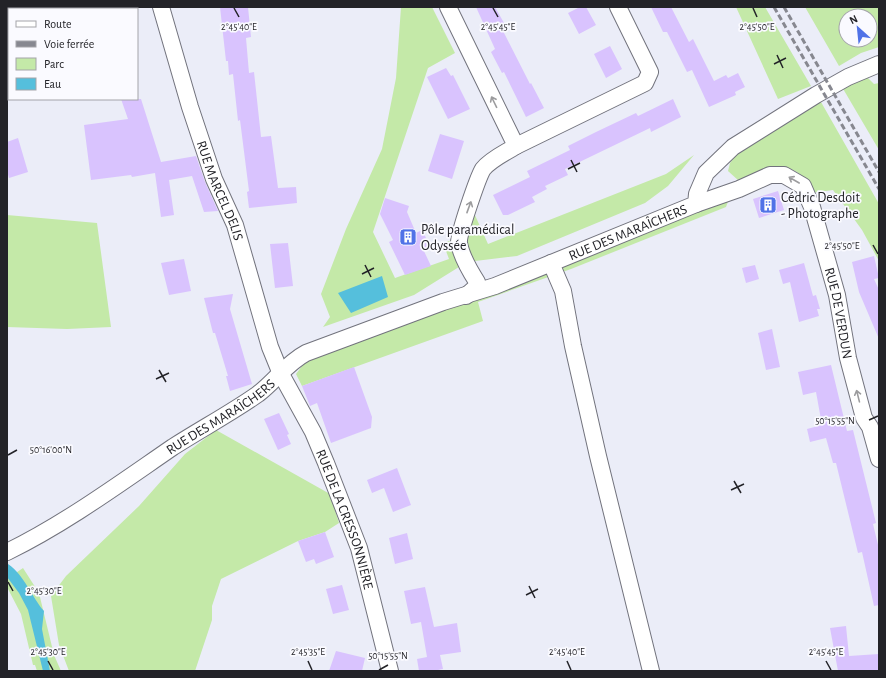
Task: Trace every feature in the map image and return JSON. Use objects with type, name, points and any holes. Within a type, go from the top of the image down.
[{"type":"street","name":"RUE MARCEL DELIS","points":[[161,7],[190,108],[214,178],[235,225],[246,268],[257,298],[260,318],[281,374]]},
{"type":"street","points":[[448,7],[516,146]]},
{"type":"street","points":[[466,296],[475,288],[474,276],[459,244],[459,238],[482,170],[490,162],[516,146],[645,82],[650,72],[618,7]]},
{"type":"street","name":"RUE DES MARAÎCHERS","points":[[8,551],[43,532],[123,482],[207,425],[258,394],[281,374],[294,359],[306,353],[443,302],[466,296],[544,266],[696,204],[697,194],[706,173],[717,160],[733,147],[816,95],[848,77],[879,64]]},
{"type":"street","name":"RUE DE VERDUN","points":[[696,204],[739,189],[770,175],[784,175],[803,186],[812,207],[837,295],[842,329],[864,418],[870,427],[879,459]]},
{"type":"street","name":"RUE DES MARAÎCHERS","points":[[443,302],[474,276],[494,275],[544,266]]},
{"type":"street","points":[[544,266],[563,291],[573,346],[596,449],[651,671]]},
{"type":"street","name":"RUE DE LA CRESSONNIÈRE","points":[[281,374],[324,457],[359,548],[390,671]]},
{"type":"green space","points":[[401,7],[432,7],[455,53],[428,68],[373,232],[395,278],[449,259],[443,243],[452,240],[474,213],[488,244],[666,174],[694,155],[668,186],[645,203],[517,256],[467,262],[414,295],[323,327],[330,317],[321,294],[346,229],[382,149],[396,78]]},
{"type":"green space","points":[[736,7],[765,7],[811,86],[778,99]]},
{"type":"green space","points":[[805,7],[879,7],[878,47],[878,8],[838,8],[838,48],[876,48],[861,53],[839,66]]},
{"type":"green space","points":[[866,76],[874,84],[879,83],[879,150],[842,87]]},
{"type":"green space","points":[[821,102],[879,204],[879,261],[862,230],[833,190],[811,193],[807,182],[803,177],[794,171],[783,167],[773,167],[739,181],[728,171],[730,163],[736,155]]},
{"type":"green space","points":[[729,199],[726,207],[571,269],[478,302],[483,321],[302,386],[296,374],[305,362],[352,342],[458,305]]},
{"type":"green space","points":[[7,215],[97,223],[111,327],[67,329],[7,327]]},
{"type":"green space","points":[[216,430],[330,494],[339,523],[325,532],[298,541],[221,579],[212,606],[212,620],[195,671],[69,671],[59,645],[51,596],[66,576],[139,506],[185,454]]},
{"type":"green space","points":[[23,568],[39,593],[54,655],[61,671],[37,671],[35,665],[33,665],[21,614],[7,587],[7,579]]},
{"type":"water","points":[[382,276],[388,297],[351,313],[338,293]]},
{"type":"water","points":[[8,564],[19,574],[44,611],[42,629],[50,671],[43,671],[28,610],[19,593],[7,577]]},
{"type":"building","points":[[220,7],[248,7],[251,37],[246,38],[249,73],[254,72],[261,137],[271,136],[278,188],[296,187],[297,203],[249,208],[247,192],[249,191],[240,120],[238,121],[233,74],[229,75],[228,61],[226,61]]},
{"type":"building","points":[[476,7],[495,7],[504,23],[500,25],[544,108],[526,117],[504,72],[502,73],[491,52],[495,49]]},
{"type":"building","points":[[580,7],[586,7],[596,25],[579,34],[568,13]]},
{"type":"building","points":[[651,7],[671,7],[689,42],[693,39],[714,81],[726,75],[728,78],[738,73],[745,87],[735,92],[736,95],[709,107],[692,70],[687,72],[667,32],[663,32]]},
{"type":"building","points":[[610,46],[622,69],[606,78],[594,54]]},
{"type":"building","points":[[446,68],[451,76],[453,75],[470,109],[448,119],[427,77]]},
{"type":"building","points":[[141,99],[161,162],[196,156],[205,182],[218,211],[204,212],[192,176],[169,180],[174,215],[161,217],[155,173],[132,177],[131,175],[91,180],[84,125],[128,119],[121,100]]},
{"type":"building","points":[[673,99],[681,117],[651,132],[650,128],[565,169],[568,175],[545,186],[547,189],[532,197],[535,202],[508,215],[503,215],[493,195],[530,177],[527,171],[570,150],[568,146],[596,132],[636,113],[638,116]]},
{"type":"building","points":[[440,134],[464,141],[452,179],[428,171]]},
{"type":"building","points":[[18,138],[28,172],[9,178],[7,171],[7,142]]},
{"type":"building","name":"Cédric Desdoit - Photographe","points":[[778,191],[784,210],[759,218],[753,199]]},
{"type":"building","name":"Pôle paramédical Odyssée","points":[[385,198],[409,206],[407,212],[416,233],[422,230],[430,246],[423,249],[431,266],[405,275],[389,242],[393,240],[380,214]]},
{"type":"building","points":[[288,243],[293,286],[275,288],[270,244]]},
{"type":"building","points":[[874,256],[879,278],[874,279],[879,290],[879,339],[859,292],[852,262]]},
{"type":"building","points":[[184,259],[191,291],[169,295],[161,263]]},
{"type":"building","points":[[804,263],[813,296],[816,295],[820,309],[817,309],[819,316],[799,322],[790,282],[783,284],[779,270]]},
{"type":"building","points":[[755,265],[759,279],[746,283],[742,268]]},
{"type":"building","points":[[233,294],[230,309],[252,384],[230,391],[226,376],[228,376],[215,333],[213,333],[204,298]]},
{"type":"building","points":[[772,329],[780,367],[766,370],[758,333]]},
{"type":"building","points":[[831,365],[847,431],[853,430],[876,523],[873,524],[879,549],[879,605],[874,606],[862,552],[858,553],[836,463],[833,463],[826,438],[810,442],[807,429],[822,425],[816,392],[803,395],[798,372]]},
{"type":"building","points":[[354,367],[372,417],[371,428],[331,443],[317,403],[310,406],[302,386]]},
{"type":"building","points":[[279,413],[289,434],[287,435],[291,444],[278,450],[264,419]]},
{"type":"building","points":[[397,468],[411,505],[393,512],[384,488],[372,493],[367,480]]},
{"type":"building","points":[[325,532],[334,557],[316,564],[314,559],[306,562],[298,541]]},
{"type":"building","points":[[407,533],[413,559],[395,564],[389,538]]},
{"type":"building","points":[[342,585],[349,610],[333,614],[326,589]]},
{"type":"building","points":[[425,587],[434,627],[457,623],[461,652],[440,655],[443,669],[433,671],[419,671],[417,659],[427,657],[421,622],[411,624],[404,591]]},
{"type":"building","points":[[846,626],[849,656],[879,654],[879,671],[838,671],[830,628]]},
{"type":"building","points":[[336,651],[365,658],[362,671],[329,671]]},
{"type":"railway","points":[[774,7],[879,189]]},
{"type":"railway","points":[[784,7],[879,172]]},
{"type":"place","name":"Cédric Desdoit - Photographe","points":[[768,205]]},
{"type":"place","name":"Pôle paramédical Odyssée","points":[[408,237]]}]
